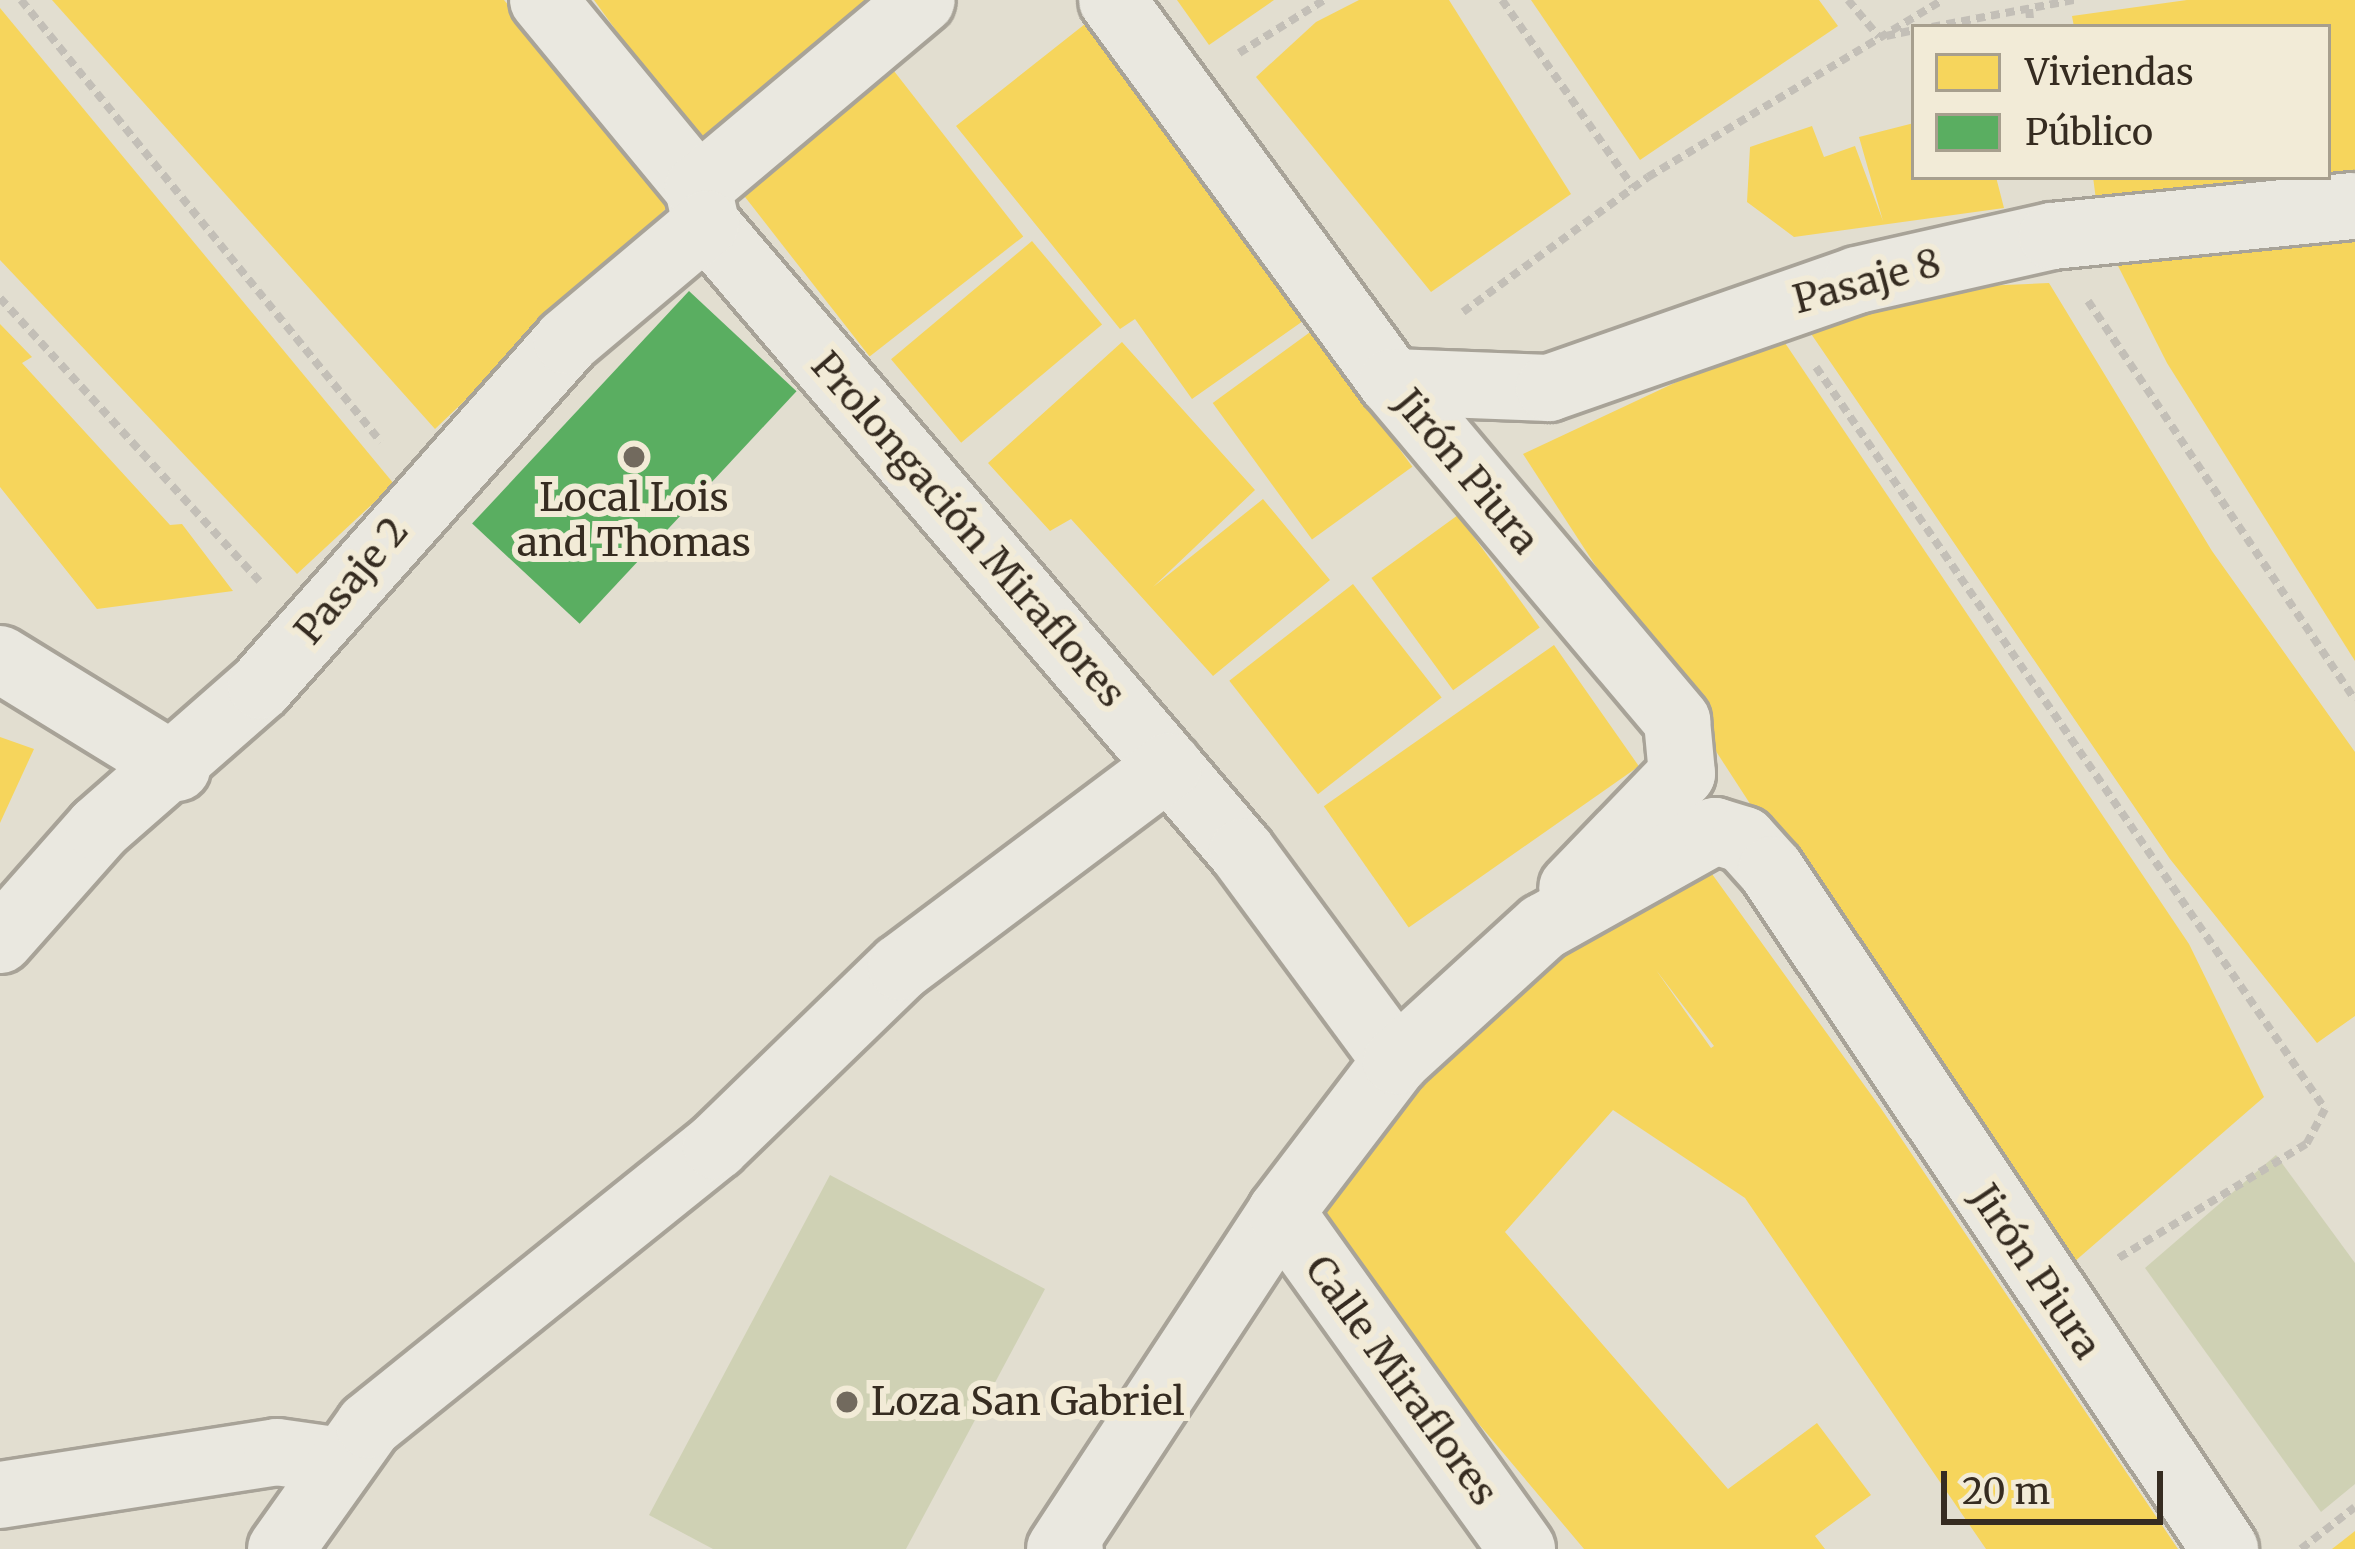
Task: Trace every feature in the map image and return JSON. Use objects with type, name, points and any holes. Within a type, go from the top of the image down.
[{"type":"street","name":"Prolongación Miraflores","points":[[543,0],[702,206],[1169,766],[1396,1061]]},
{"type":"street","name":"Pasaje 2","points":[[0,940],[98,828],[177,768],[308,635],[424,494],[567,340],[922,0]]},
{"type":"street","name":"Jirón Piura","points":[[1112,0],[1387,374],[1677,722],[1687,754],[1668,795],[1588,867],[1543,927]]},
{"type":"street","name":"Pasaje 8","points":[[1387,374],[1549,388],[1774,307],[2052,236],[2355,206]]},
{"type":"street","points":[[0,659],[177,768]]},
{"type":"street","points":[[281,1549],[369,1425],[716,1146],[901,967],[1169,766]]},
{"type":"street","name":"Jirón Piura","points":[[1543,927],[1715,831],[1744,840],[1771,870],[2051,1299],[2225,1549]]},
{"type":"street","points":[[1065,1548],[1281,1212],[1396,1061],[1543,927]]},
{"type":"street","name":"Calle Miraflores","points":[[1281,1212],[1522,1549]]},
{"type":"street","points":[[0,1495],[277,1452],[340,1461]]},
{"type":"path","points":[[21,0],[424,494]]},
{"type":"path","points":[[1177,91],[1324,0]]},
{"type":"path","points":[[1502,0],[1633,187]]},
{"type":"path","points":[[1848,0],[1879,37]]},
{"type":"path","points":[[1387,374],[1633,187],[1943,0]]},
{"type":"path","points":[[1948,24],[2074,0]]},
{"type":"path","points":[[2029,9],[2031,24]]},
{"type":"path","points":[[1879,37],[1911,31]]},
{"type":"path","points":[[2052,236],[2355,700]]},
{"type":"path","points":[[0,298],[308,635]]},
{"type":"path","points":[[1774,307],[2325,1109],[2306,1144],[2051,1299]]},
{"type":"path","points":[[2301,1549],[2355,1507]]},
{"type":"green space","points":[[2276,1155],[2355,1263],[2355,1484],[2321,1512],[2145,1268]]},
{"type":"green space","name":"Loza San Gabriel","points":[[830,1175],[1045,1289],[906,1549],[713,1549],[649,1515]]},
{"type":"building: Viviendas","points":[[52,0],[504,0],[674,201],[435,429]]},
{"type":"building: Viviendas","points":[[594,0],[883,0],[702,149]]},
{"type":"building: Viviendas","points":[[1177,0],[1274,0],[1209,45]]},
{"type":"building: Viviendas","points":[[1359,0],[1449,0],[1571,194],[1431,292],[1256,77],[1316,22]]},
{"type":"building: Viviendas","points":[[1531,0],[1819,0],[1838,26],[1640,160]]},
{"type":"building: Viviendas","points":[[2187,0],[2355,0],[2355,190],[2098,215],[2093,180],[2331,180],[2331,24],[2073,24],[2072,16]]},
{"type":"building: Viviendas","points":[[0,8],[394,484],[297,574],[0,260]]},
{"type":"building: Viviendas","points":[[1085,24],[1303,321],[1192,399],[1135,319],[1120,329],[956,126]]},
{"type":"building: Viviendas","points":[[894,71],[1023,236],[870,357],[740,191]]},
{"type":"building: Viviendas","points":[[1911,124],[1911,180],[1997,180],[2004,208],[1794,237],[1747,202],[1750,147],[1812,126],[1824,157],[1855,146],[1883,221],[1859,137]]},
{"type":"building: Viviendas","points":[[2355,235],[2355,661],[2167,363],[2109,248]]},
{"type":"building: Viviendas","points":[[1032,241],[1102,324],[961,443],[891,359]]},
{"type":"building: Viviendas","points":[[2049,283],[2212,551],[2355,752],[2355,1016],[2317,1043],[2170,859],[1803,322],[1959,287]]},
{"type":"building: Viviendas","points":[[0,324],[32,357],[22,363],[170,525],[182,524],[233,591],[97,609],[0,487]]},
{"type":"building: Viviendas","points":[[1313,330],[1412,467],[1312,540],[1213,403]]},
{"type":"building: Viviendas","points":[[1779,334],[2189,944],[2264,1097],[2074,1262],[1758,816],[1523,454]]},
{"type":"building: Viviendas","points":[[1122,342],[1255,490],[1153,587],[1263,499],[1330,580],[1213,676],[1071,519],[1050,531],[988,463]]},
{"type":"building: Viviendas","points":[[1458,515],[1540,627],[1453,690],[1371,578]]},
{"type":"building: Viviendas","points":[[1353,584],[1442,697],[1318,794],[1229,681]]},
{"type":"building: Viviendas","points":[[1554,645],[1639,766],[1409,927],[1324,806]]},
{"type":"building: Viviendas","points":[[0,737],[34,749],[0,823]]},
{"type":"building: Viviendas","points":[[1707,867],[1880,1107],[2178,1549],[1986,1549],[1745,1198],[1613,1110],[1505,1232],[1728,1489],[1817,1423],[1871,1495],[1815,1536],[1825,1549],[1584,1549],[1303,1215],[1483,994]],"holes":[[[1656,970],[1714,1046],[1711,1048]]]},
{"type":"building: Viviendas","points":[[2355,1531],[2355,1549],[2332,1549]]},
{"type":"building: Público","name":"Local Lois and Thomas","points":[[689,291],[797,391],[580,624],[472,524]]},
{"type":"place","name":"Local Lois and Thomas","points":[[634,457]]},
{"type":"place","name":"Loza San Gabriel","points":[[847,1402]]}]
